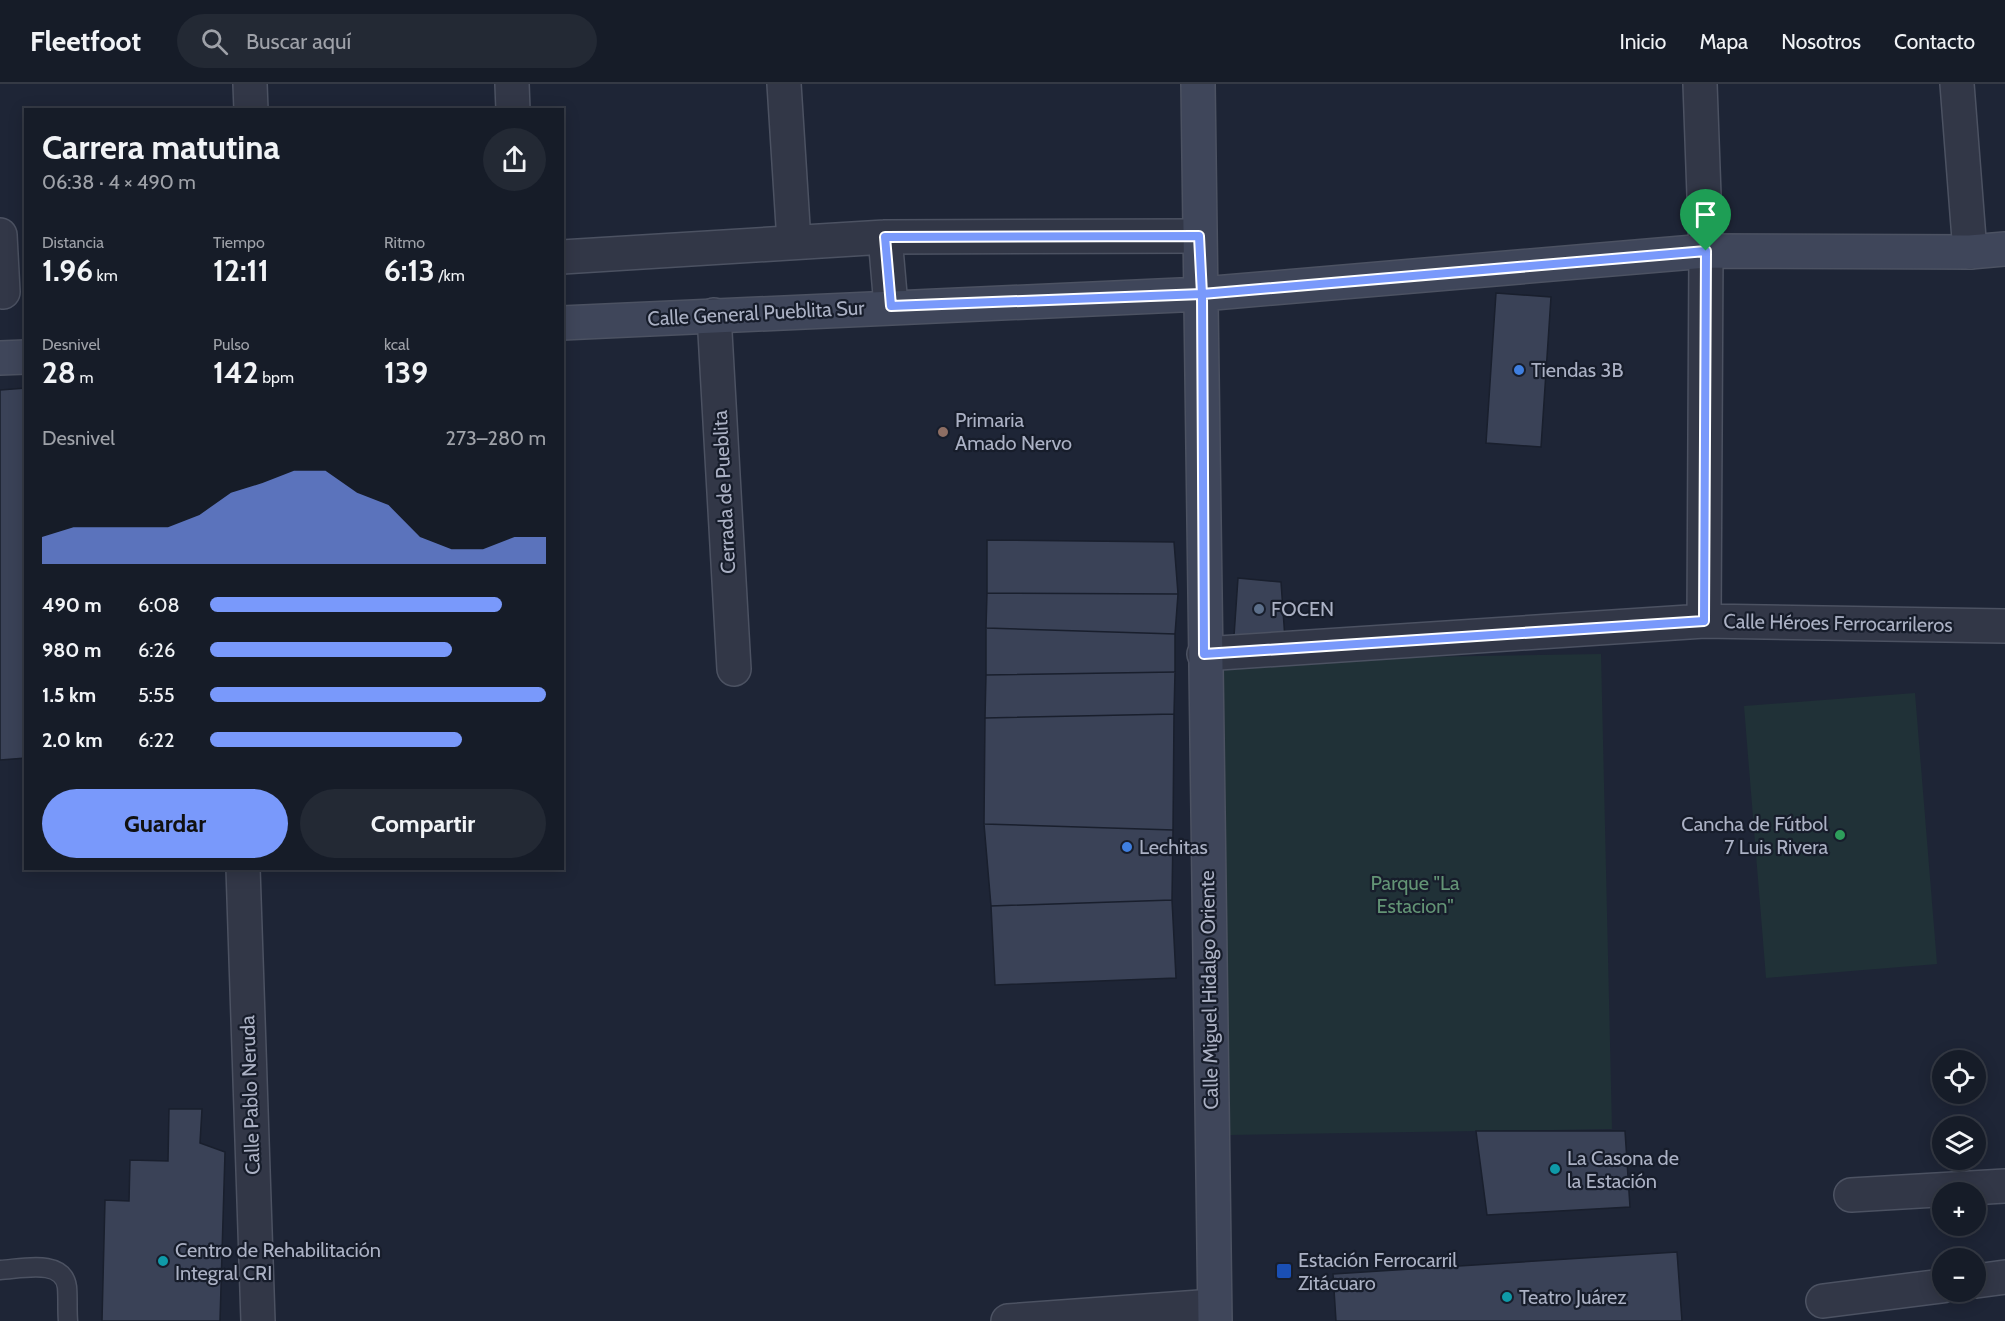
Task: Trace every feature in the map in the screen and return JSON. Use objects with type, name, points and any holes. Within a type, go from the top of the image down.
[{"type":"street","points":[[250,84],[251,108]]},
{"type":"street","points":[[512,84],[513,108]]},
{"type":"street","points":[[784,84],[794,242]]},
{"type":"street","name":"Calle Miguel Hidalgo Oriente","points":[[1197,84],[1202,294],[1204,654],[1214,1313]]},
{"type":"street","points":[[1700,84],[1706,251],[1704,621]]},
{"type":"street","points":[[1957,84],[1970,252]]},
{"type":"street","points":[[0,235],[10,292]]},
{"type":"street","points":[[564,257],[885,237],[1199,236]]},
{"type":"street","points":[[885,237],[891,306]]},
{"type":"street","name":"Calle General Pueblita Sur","points":[[564,323],[891,306],[1202,294],[1706,251],[1970,252],[2005,249]]},
{"type":"street","name":"Cerrada de Pueblita","points":[[714,315],[734,669]]},
{"type":"street","points":[[0,358],[24,357]]},
{"type":"street","name":"Calle Héroes Ferrocarrileros","points":[[1204,654],[1704,621],[2005,626]]},
{"type":"street","name":"Calle Pablo Neruda","points":[[243,870],[258,1321]]},
{"type":"street","points":[[1851,1196],[2005,1186]]},
{"type":"street","points":[[1986,1280],[2005,1277]]},
{"type":"street","points":[[1822,1301],[1932,1287]]},
{"type":"street","points":[[1008,1321],[1214,1313]]},
{"type":"lane","points":[[0,1270],[51,1267],[61,1274],[67,1285],[68,1321]]},
{"type":"green space","name":"Parque \"La Estacion\"","points":[[1601,654],[1612,1129],[1230,1135],[1219,660]]},
{"type":"green space","name":"Cancha de Fútbol 7 Luis Rivera","points":[[1915,693],[1937,964],[1766,978],[1744,706]]},
{"type":"building","name":"Tiendas 3B","points":[[1496,293],[1551,297],[1541,447],[1486,443]]},
{"type":"building","points":[[24,388],[24,758],[0,760],[0,390]]},
{"type":"building","points":[[987,540],[1174,542],[1178,594],[987,593]]},
{"type":"building","name":"FOCEN","points":[[1238,578],[1281,582],[1285,639],[1234,636]]},
{"type":"building","points":[[987,593],[1178,594],[1175,634],[986,628]]},
{"type":"building","points":[[986,628],[1175,634],[1175,672],[986,675]]},
{"type":"building","points":[[1175,672],[1174,714],[985,718],[986,675]]},
{"type":"building","points":[[1174,714],[1173,830],[984,824],[985,718]]},
{"type":"building","points":[[984,824],[1173,830],[1172,900],[991,906]]},
{"type":"building","points":[[1172,900],[1176,978],[995,985],[991,906]]},
{"type":"building","name":"Centro de Rehabilitación Integral CRI","points":[[169,1109],[202,1109],[200,1143],[225,1152],[220,1321],[102,1321],[105,1200],[129,1201],[130,1160],[168,1161]]},
{"type":"building","name":"La Casona de la Estación","points":[[1476,1131],[1625,1131],[1630,1207],[1487,1215]]},
{"type":"building","name":"Teatro Juárez","points":[[1677,1252],[1682,1321],[1336,1321],[1333,1274]]},
{"type":"place","name":"Tiendas 3B","points":[[1519,370]]},
{"type":"place","name":"Primaria Amado Nervo","points":[[943,432]]},
{"type":"place","name":"FOCEN","points":[[1259,609]]},
{"type":"place","name":"Cancha de Fútbol 7 Luis Rivera","points":[[1840,835]]},
{"type":"place","name":"Lechitas","points":[[1127,847]]},
{"type":"place","name":"La Casona de la Estación","points":[[1555,1169]]},
{"type":"place","name":"Centro de Rehabilitación Integral CRI","points":[[163,1261]]},
{"type":"place","name":"Estación Ferrocarril Zitácuaro","points":[[1284,1271]]},
{"type":"place","name":"Teatro Juárez","points":[[1507,1297]]},
{"type":"route","points":[[1706,251],[1202,294],[1199,236],[885,237],[891,306],[1202,294],[1204,654],[1704,621],[1706,251]]}]
